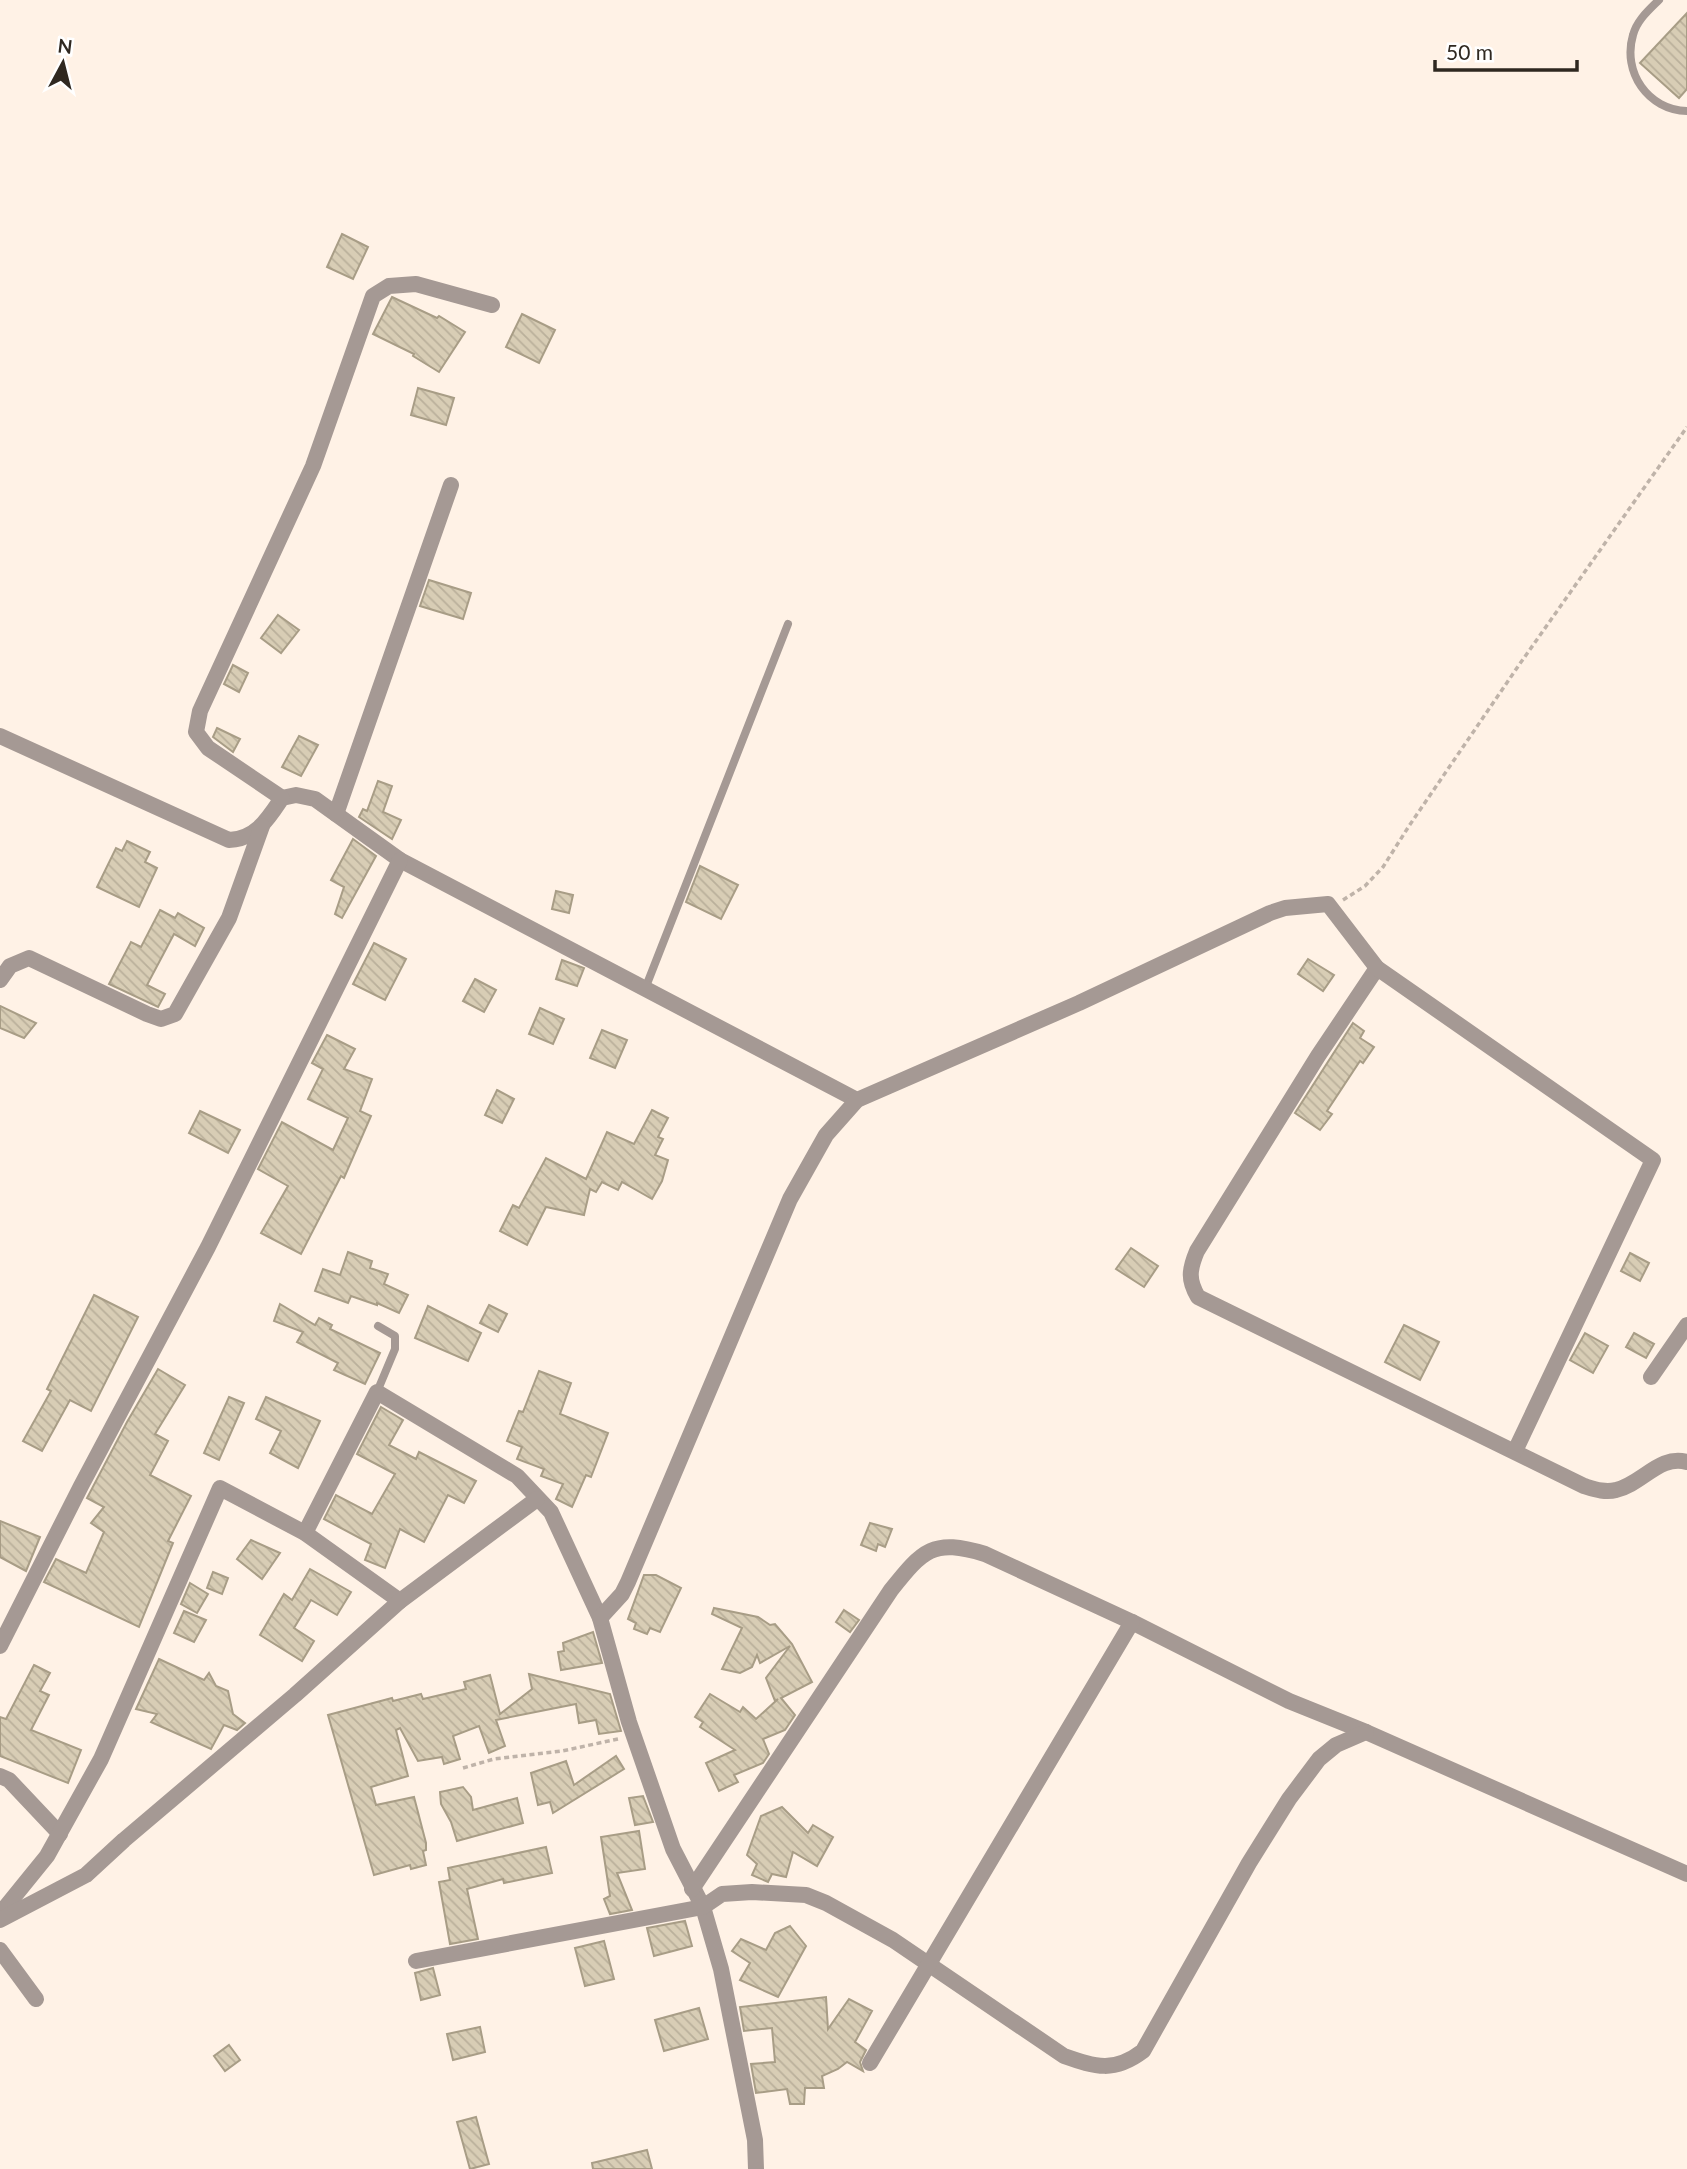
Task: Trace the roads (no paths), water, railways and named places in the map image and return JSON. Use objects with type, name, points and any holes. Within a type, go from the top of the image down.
[{"type":"street","points":[[282,798],[208,748],[196,732],[200,711],[313,466],[373,296],[389,286],[416,284],[492,305]]},
{"type":"street","points":[[336,814],[451,485]]},
{"type":"street","points":[[0,736],[229,840],[244,839],[262,826]]},
{"type":"street","points":[[0,980],[10,966],[29,957],[147,1014],[160,1019],[175,1014],[229,918],[262,826],[282,798],[296,795],[315,799],[400,860],[857,1100]]},
{"type":"street","points":[[0,1646],[81,1486],[208,1247],[400,860]]},
{"type":"street","points":[[600,1618],[622,1594],[628,1582],[790,1199],[826,1135],[857,1100],[1079,1003],[1285,908],[1328,904],[1377,968],[1653,1160],[1516,1451]]},
{"type":"street","points":[[1377,968],[1318,1056],[1197,1251],[1190,1268],[1190,1284],[1198,1297],[1584,1486],[1601,1491],[1614,1491],[1627,1487],[1664,1463],[1675,1459],[1687,1462]]},
{"type":"street","points":[[1651,1377],[1687,1325]]},
{"type":"street","points":[[305,1533],[377,1392],[517,1476],[551,1513],[600,1618],[634,1734],[673,1850],[702,1907],[721,1969],[755,2140],[756,2169]]},
{"type":"street","points":[[0,1914],[47,1856],[101,1759],[220,1488],[305,1533],[400,1601]]},
{"type":"street","points":[[0,1920],[86,1875],[400,1601],[537,1499]]},
{"type":"street","points":[[692,1889],[891,1590],[915,1560],[944,1546],[985,1554],[1132,1622],[1289,1701],[1366,1732],[1687,1874]]},
{"type":"street","points":[[870,2063],[1132,1622]]},
{"type":"street","points":[[416,1961],[702,1907],[722,1894],[752,1892],[806,1895],[838,1909],[893,1940],[1064,2056],[1089,2065],[1109,2067],[1128,2062],[1143,2051],[1249,1863],[1289,1799],[1319,1759],[1336,1745],[1366,1732]]},
{"type":"street","points":[[0,1776],[9,1780],[60,1834]]},
{"type":"street","points":[[0,1951],[36,1999]]},
{"type":"lane","points":[[1659,0],[1639,22],[1633,34],[1630,52],[1632,67],[1636,80],[1648,96],[1666,108],[1687,111]]},
{"type":"lane","points":[[645,989],[788,624]]},
{"type":"lane","points":[[377,1392],[395,1349],[395,1336],[378,1326]]}]
